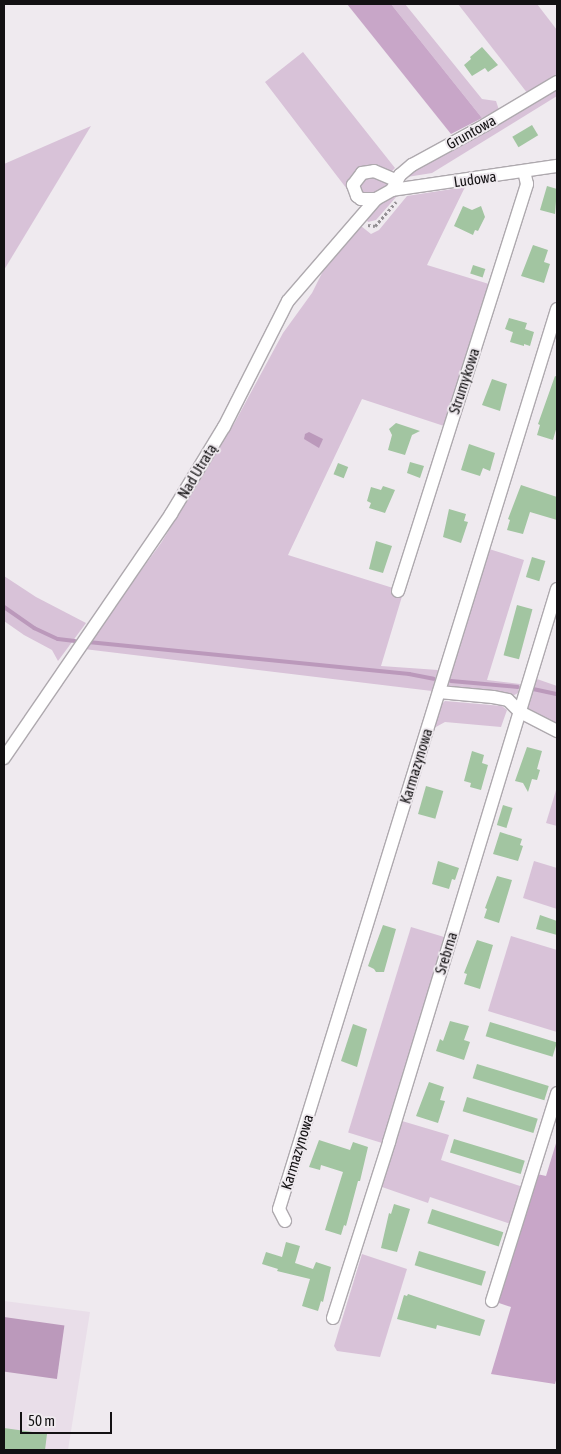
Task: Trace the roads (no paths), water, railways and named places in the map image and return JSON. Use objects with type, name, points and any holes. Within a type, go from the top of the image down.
[{"type":"street","name":"Gruntowa","points":[[397,189],[412,165],[485,125],[557,82]]},
{"type":"street","name":"Ludowa","points":[[397,189],[557,166]]},
{"type":"street","points":[[376,199],[361,199],[357,196],[353,185],[362,173],[374,171],[397,189]]},
{"type":"street","name":"Strumykowa","points":[[398,591],[527,184],[524,171]]},
{"type":"street","name":"Nad Utratą","points":[[4,758],[171,514],[224,427],[288,301],[376,199],[397,189]]},
{"type":"street","name":"Karmazynowa","points":[[285,1221],[279,1209],[557,309]]},
{"type":"street","name":"Srebrna","points":[[333,1318],[389,1142],[557,588]]},
{"type":"street","points":[[439,692],[492,696],[508,700],[520,712],[557,731]]},
{"type":"street","points":[[492,1301],[557,1093]]},
{"type":"waterway","points":[[4,607],[34,628],[58,639],[75,641]]},
{"type":"waterway","points":[[88,642],[409,674],[434,679]]},
{"type":"waterway","points":[[451,681],[518,687]]},
{"type":"waterway","points":[[533,689],[557,694]]}]
